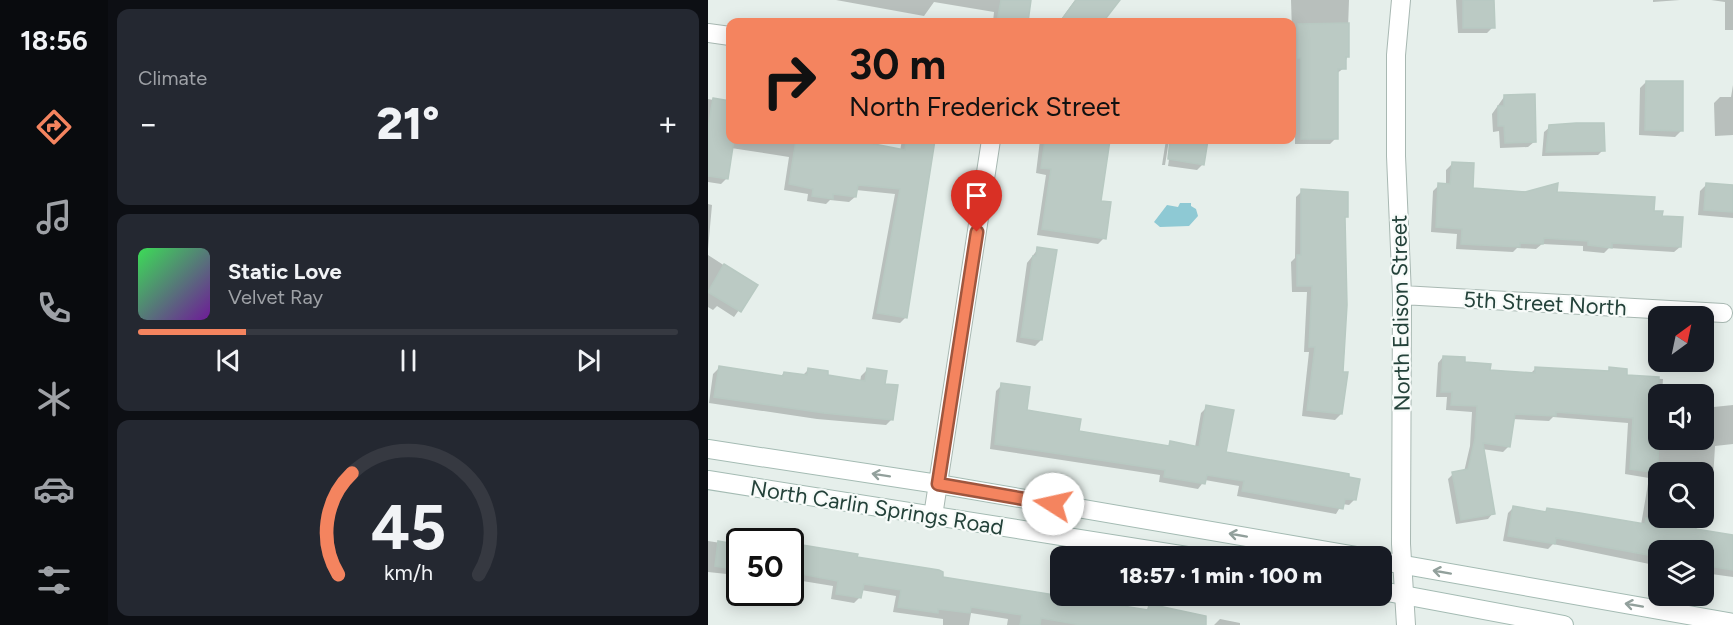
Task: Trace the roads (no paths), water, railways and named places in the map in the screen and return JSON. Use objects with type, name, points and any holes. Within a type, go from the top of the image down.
[{"type":"main road","name":"North Edison Street","points":[[1401,0],[1396,55],[1396,156],[1402,295],[1402,564],[1406,625]]},
{"type":"main road","points":[[708,33],[726,35]]},
{"type":"main road","points":[[933,516],[990,144]]},
{"type":"main road","name":"5th Street North","points":[[1402,295],[1723,313]]},
{"type":"main road","name":"North Carlin Springs Road","points":[[708,448],[938,484],[1299,546]]},
{"type":"main road","name":"North Carlin Springs Road","points":[[708,480],[1124,546]]},
{"type":"main road","points":[[1392,562],[1733,622]]},
{"type":"main road","points":[[1392,593],[1564,625]]},
{"type":"water","points":[[1180,203],[1191,203],[1191,206],[1196,209],[1198,216],[1189,226],[1160,227],[1154,222],[1167,205],[1178,207]]}]
